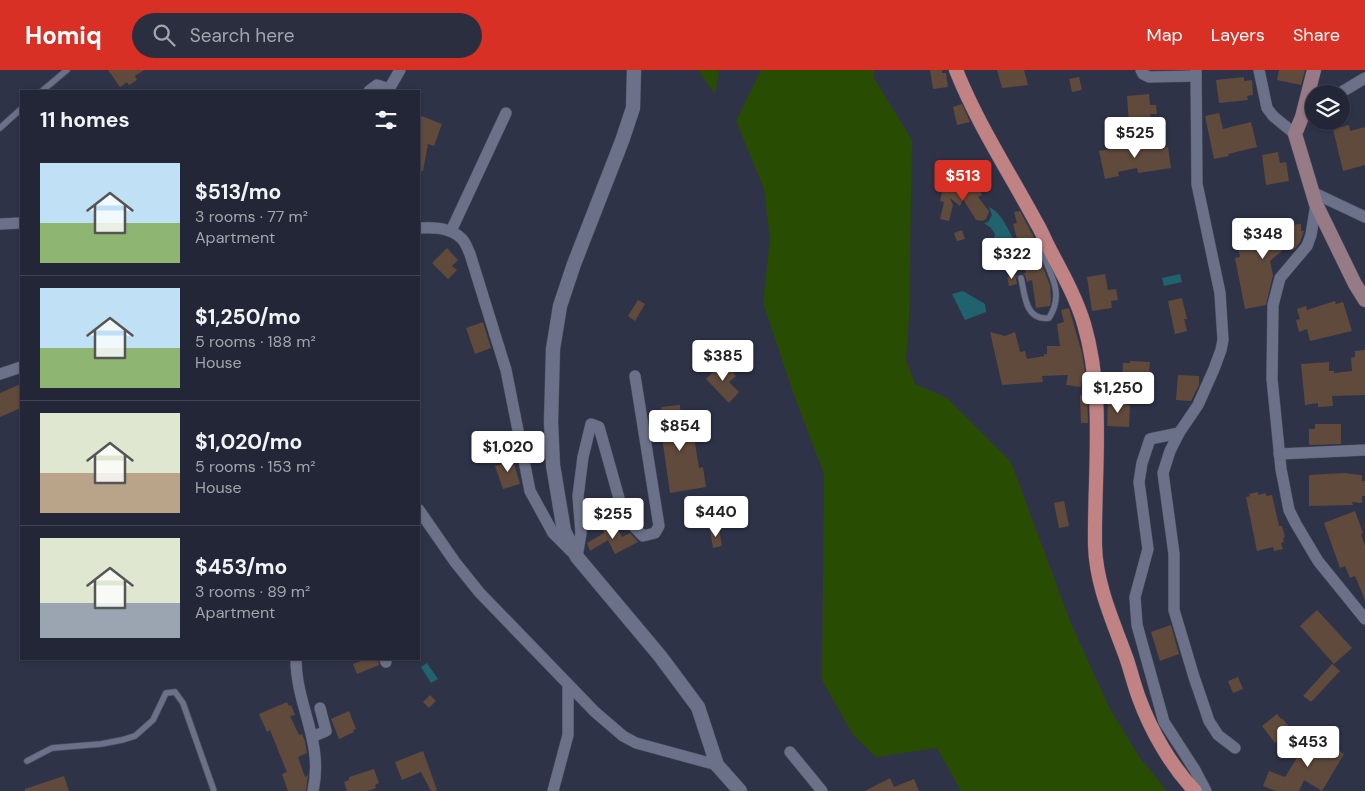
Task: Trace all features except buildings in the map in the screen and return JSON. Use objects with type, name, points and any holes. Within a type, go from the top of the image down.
[{"type":"main road","points":[[956,70],[964,90],[1062,272],[1083,321],[1093,360],[1097,426],[1096,547],[1100,580],[1109,613],[1127,659],[1139,698],[1153,731],[1184,780],[1195,791]]},
{"type":"main road","points":[[1312,85],[1314,70]]},
{"type":"main road","points":[[1305,110],[1295,134],[1314,198],[1355,284],[1365,300]]},
{"type":"street","points":[[370,90],[376,85],[389,89],[400,70]]},
{"type":"street","points":[[577,557],[564,531],[553,465],[551,422],[553,349],[562,297],[633,108],[634,70]]},
{"type":"street","points":[[1140,70],[1143,74],[1149,76],[1196,73],[1197,184],[1220,293],[1223,340],[1214,369],[1198,405],[1179,433],[1170,451],[1163,474],[1174,554],[1174,610],[1209,721],[1218,734],[1235,748]]},
{"type":"street","points":[[1260,70],[1267,108],[1273,116],[1295,134]]},
{"type":"street","points":[[1350,87],[1365,78]]},
{"type":"street","points":[[451,231],[506,114]]},
{"type":"street","points":[[1365,217],[1314,198],[1311,235],[1307,246],[1280,278],[1273,305],[1272,379],[1279,454],[1288,510],[1318,561],[1365,619]]},
{"type":"street","points":[[0,224],[20,223]]},
{"type":"street","points":[[420,228],[451,231],[462,239],[470,254],[506,370],[530,491],[543,518],[553,533],[577,557],[660,656],[698,707],[717,765],[740,791]]},
{"type":"street","points":[[0,374],[20,367]]},
{"type":"street","points":[[577,557],[581,533],[578,496],[591,424],[599,427],[624,516],[643,536],[655,533],[659,526],[635,376]]},
{"type":"street","points":[[1179,433],[1150,440],[1142,462],[1139,482],[1148,549],[1135,597],[1137,625],[1164,722],[1195,770],[1206,791]]},
{"type":"street","points":[[503,451],[505,444],[512,438],[522,451]]},
{"type":"street","points":[[1279,454],[1365,450]]},
{"type":"street","points":[[420,511],[455,562],[479,592],[595,712],[623,736],[636,743],[717,765]]},
{"type":"street","points":[[296,660],[298,679],[316,762],[313,791]]},
{"type":"street","points":[[553,791],[568,735],[568,685]]},
{"type":"street","points":[[312,737],[326,731],[320,708]]},
{"type":"street","points":[[790,752],[822,791]]},
{"type":"lane","points":[[43,90],[67,70]]},
{"type":"lane","points":[[0,128],[20,110]]},
{"type":"lane","points":[[1021,278],[1027,305],[1034,316],[1041,319],[1049,318],[1056,299],[1055,281],[1048,270],[1041,250],[1046,244]]},
{"type":"lane","points":[[27,761],[52,748],[101,744],[134,736],[152,720],[166,693],[175,692],[183,702],[214,791]]},
{"type":"green space","points":[[698,70],[719,70],[715,94]]},
{"type":"green space","points":[[761,70],[874,70],[874,78],[912,140],[909,317],[906,360],[915,384],[947,398],[1011,462],[1070,621],[1109,707],[1140,758],[1167,791],[961,791],[937,748],[876,757],[853,735],[822,680],[824,474],[794,395],[763,303],[770,239],[764,189],[736,121]]},
{"type":"shaded area","points":[[989,207],[998,213],[1015,242],[1013,247],[1000,254],[993,244],[995,234],[984,223],[988,222],[992,215]]},
{"type":"shaded area","points":[[1180,274],[1182,282],[1164,286],[1162,278]]},
{"type":"shaded area","points":[[963,291],[985,304],[986,312],[965,320],[952,294]]},
{"type":"shaded area","points":[[427,663],[438,679],[431,683],[421,667]]}]
